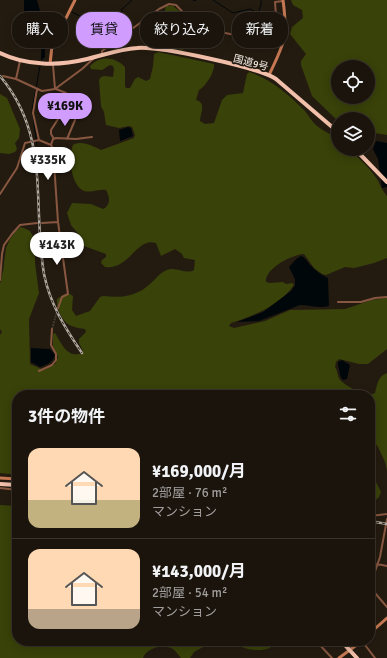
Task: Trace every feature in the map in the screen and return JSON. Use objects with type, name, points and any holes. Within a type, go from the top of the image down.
[{"type":"highway","name":"国道9号","points":[[0,53],[21,60],[52,64],[93,58],[136,48],[156,48],[252,69],[270,75],[331,126]]},
{"type":"highway","points":[[363,156],[387,182]]},
{"type":"highway","points":[[0,484],[12,485]]},
{"type":"highway","points":[[346,646],[356,658]]},
{"type":"main road","points":[[52,64],[50,54],[52,46],[75,0]]},
{"type":"main road","points":[[270,75],[285,39],[286,30],[283,0]]},
{"type":"main road","points":[[0,478],[12,479]]},
{"type":"main road","points":[[375,629],[387,618]]},
{"type":"main road","points":[[339,658],[355,646]]},
{"type":"street","points":[[102,55],[102,51],[159,9],[167,5],[176,5],[197,27],[230,34],[262,34],[276,16],[275,2],[283,0]]},
{"type":"street","points":[[2,76],[16,79],[42,91],[55,89],[82,69],[93,58]]},
{"type":"street","points":[[16,79],[21,60]]},
{"type":"street","points":[[52,64],[55,89]]},
{"type":"street","points":[[36,89],[33,113],[38,140]]},
{"type":"street","points":[[51,145],[54,139],[51,130],[60,116],[68,98],[66,93],[55,89]]},
{"type":"street","points":[[67,139],[75,120]]},
{"type":"street","points":[[54,139],[92,138]]},
{"type":"street","points":[[0,194],[17,168],[25,144],[38,140],[51,145],[53,148],[58,222],[68,294],[62,297],[58,308]]},
{"type":"street","points":[[42,223],[58,222]]},
{"type":"street","points":[[0,280],[2,254],[8,240],[20,225],[37,223]]},
{"type":"street","points":[[338,302],[361,302],[374,298],[387,297]]},
{"type":"street","points":[[39,371],[52,365],[56,360],[56,354],[51,345],[52,329]]},
{"type":"street","points":[[0,488],[12,489]]},
{"type":"street","points":[[375,515],[387,514]]},
{"type":"street","points":[[375,567],[377,564],[387,519]]},
{"type":"street","points":[[377,564],[387,566]]},
{"type":"street","points":[[375,592],[387,607]]},
{"type":"street","points":[[321,646],[332,658]]},
{"type":"street","points":[[366,646],[375,658]]},
{"type":"green space","points":[[291,0],[387,0],[387,135],[375,133],[375,112],[331,112],[331,114],[312,96],[301,65],[301,61],[306,54],[290,34],[292,27],[303,18],[302,10],[293,5]]},
{"type":"green space","points":[[166,6],[173,6],[180,12],[165,12]]},
{"type":"green space","points":[[173,48],[184,48],[183,50]]},
{"type":"green space","points":[[158,52],[214,64],[212,75],[199,90],[196,100],[201,103],[202,106],[200,121],[205,124],[214,123],[222,100],[227,95],[243,93],[247,74],[249,72],[265,79],[286,93],[305,111],[317,126],[331,135],[331,156],[356,156],[371,171],[387,196],[387,258],[354,268],[345,267],[326,275],[314,268],[304,254],[287,259],[274,267],[267,277],[266,282],[283,282],[286,284],[292,283],[294,285],[288,292],[281,299],[266,309],[231,323],[229,326],[234,328],[265,321],[290,310],[345,309],[372,300],[387,298],[387,349],[368,364],[359,364],[339,359],[336,362],[335,367],[339,378],[354,390],[12,390],[12,474],[0,473],[0,335],[2,332],[0,329],[0,284],[6,248],[16,231],[21,227],[24,228],[30,231],[35,240],[35,263],[39,293],[29,319],[30,364],[44,370],[55,364],[58,357],[53,346],[53,334],[55,333],[63,346],[69,352],[73,354],[83,353],[79,339],[86,332],[85,329],[69,325],[63,319],[59,311],[57,299],[63,295],[70,294],[73,296],[72,310],[76,316],[90,311],[100,297],[122,297],[139,292],[167,270],[174,269],[188,272],[194,270],[195,260],[184,258],[182,254],[175,249],[161,256],[156,243],[149,242],[143,245],[121,264],[114,267],[105,267],[101,263],[106,257],[106,254],[84,246],[81,243],[79,235],[71,225],[67,213],[72,203],[91,204],[103,209],[109,203],[106,190],[90,192],[84,191],[76,183],[73,177],[71,164],[73,145],[83,143],[101,150],[134,138],[135,135],[132,127],[129,126],[119,128],[106,125],[104,112],[101,106],[99,80],[104,76],[113,77],[113,66],[110,65],[102,70],[91,69],[90,66],[94,62],[103,59],[112,59],[117,61],[125,67],[125,86],[126,88],[130,88],[135,79],[138,77],[146,81],[150,79],[154,54]]},
{"type":"green space","points":[[0,94],[7,98],[20,129],[19,138],[15,143],[17,149],[15,152],[9,154],[0,153]]},
{"type":"green space","points":[[387,373],[387,470],[385,462],[375,443],[375,393],[380,379]]},
{"type":"green space","points":[[375,480],[381,492],[379,497],[375,501]]},
{"type":"green space","points":[[0,505],[12,506],[12,646],[165,646],[151,649],[143,658],[0,658]]},
{"type":"green space","points":[[165,646],[205,646],[194,652],[190,658],[181,658],[173,649]]},
{"type":"green space","points":[[240,646],[272,646],[262,650]]},
{"type":"shaded area","points":[[24,0],[37,0],[40,12],[24,12]]},
{"type":"shaded area","points":[[41,48],[45,48],[45,57],[41,60]]},
{"type":"shaded area","points":[[128,127],[131,128],[133,136],[120,141],[119,130]]},
{"type":"shaded area","points":[[376,141],[387,143],[387,187],[382,188],[378,159],[375,153]]},
{"type":"shaded area","points":[[301,256],[323,276],[328,278],[329,306],[318,307],[300,305],[259,321],[237,322],[263,312],[291,291],[295,285],[295,279],[289,267]]},
{"type":"shaded area","points":[[31,348],[50,349],[55,355],[53,360],[40,367],[31,362]]},
{"type":"shaded area","points":[[342,360],[350,365],[347,379],[343,380],[338,366],[338,362]]},
{"type":"waterway","points":[[72,12],[104,29],[123,12],[121,10],[132,0]]},
{"type":"waterway","points":[[213,0],[233,13],[250,9],[258,13],[261,0]]},
{"type":"waterway","points":[[37,145],[32,110],[40,66]]},
{"type":"tunnel","points":[[52,329],[58,308]]},
{"type":"railway","points":[[0,76],[16,99],[27,123],[33,147],[37,172],[41,248],[44,274],[47,285],[54,306],[82,353]]},
{"type":"railway","points":[[375,522],[387,524]]}]
